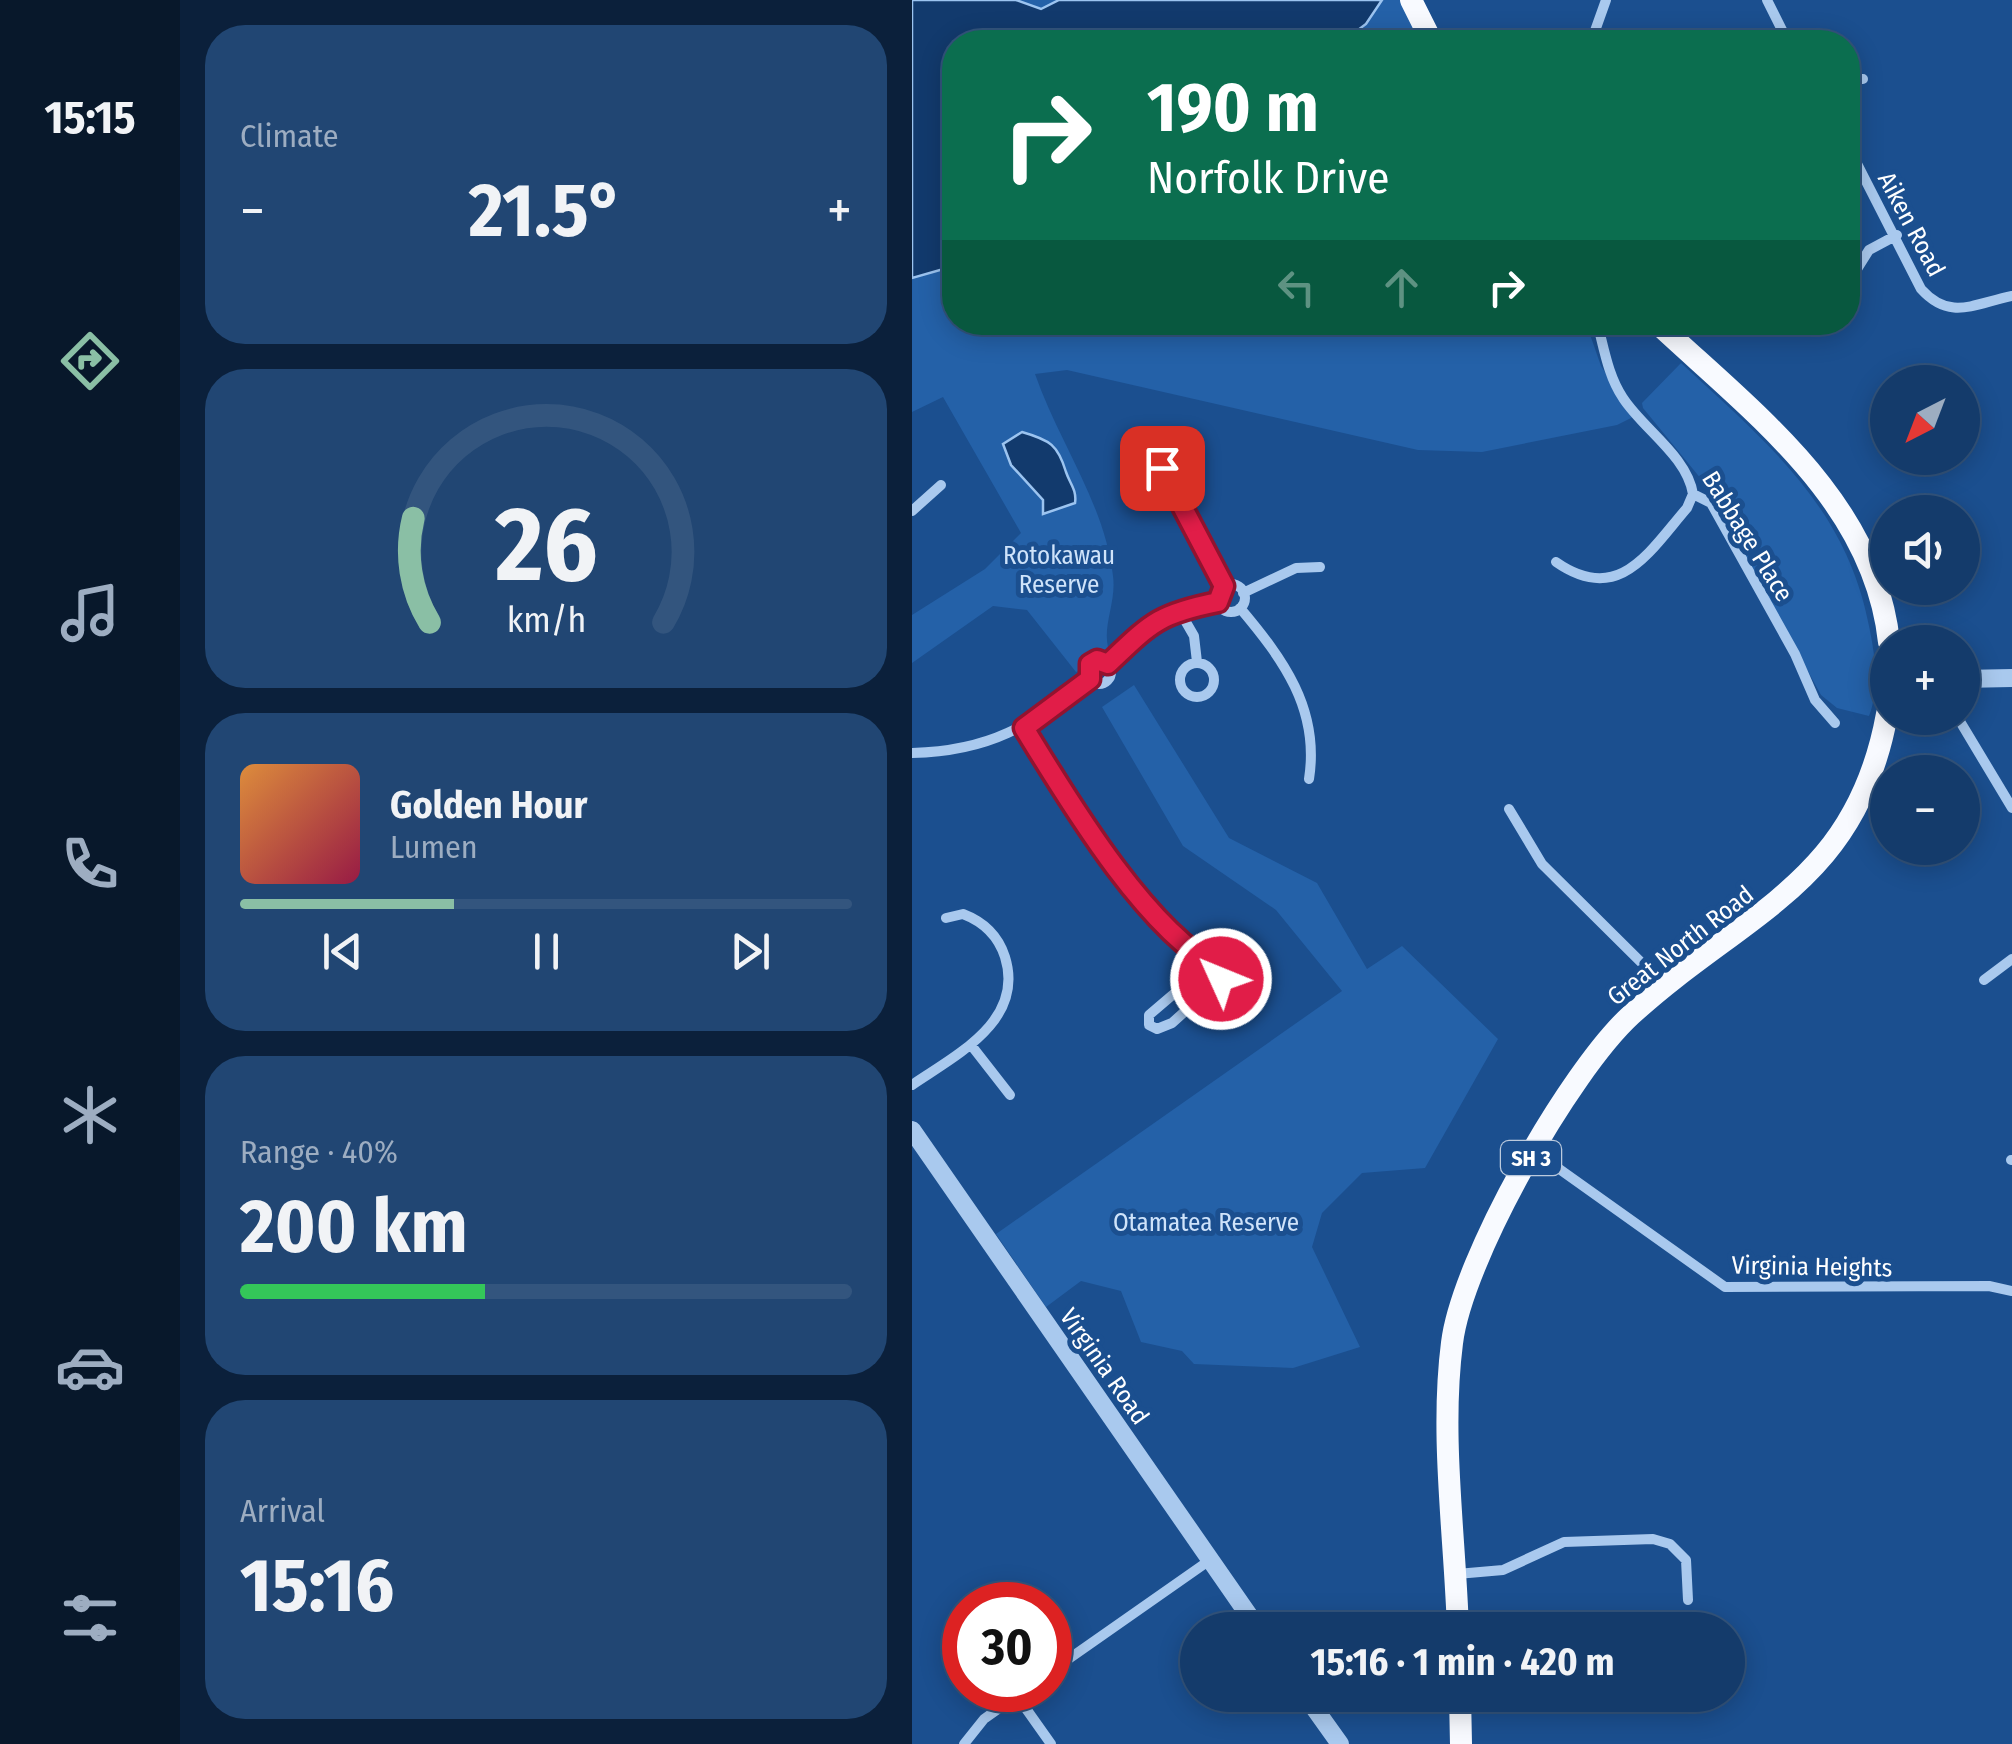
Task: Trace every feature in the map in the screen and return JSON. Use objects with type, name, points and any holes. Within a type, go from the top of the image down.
[{"type":"highway","points":[[1411,0],[1426,30]]},
{"type":"highway","points":[[1670,335],[1788,446],[1829,493],[1864,553],[1877,586],[1886,625]]},
{"type":"highway","name":"Great North Road","points":[[1457,1612],[1452,1340],[1472,1274],[1534,1151],[1595,1052],[1664,985],[1772,909],[1819,864],[1858,804],[1881,735]]},
{"type":"highway","points":[[1460,1712],[1461,1744]]},
{"type":"street","points":[[1596,30],[1606,0]]},
{"type":"street","points":[[1767,0],[1782,30]]},
{"type":"street","name":"Aiken Road","points":[[1860,168],[1921,288],[1934,304],[1947,310],[2012,296]]},
{"type":"street","points":[[1860,264],[1869,250],[1897,236]]},
{"type":"street","name":"Babbage Place","points":[[1600,335],[1616,387],[1637,418],[1684,470],[1693,494],[1711,503],[1815,700],[1835,723]]},
{"type":"street","points":[[1162,459],[1165,479],[1224,586],[1218,602]]},
{"type":"street","points":[[912,511],[941,485]]},
{"type":"street","points":[[1556,562],[1598,580],[1626,574],[1688,508],[1693,494]]},
{"type":"street","points":[[1243,593],[1296,568],[1320,567]]},
{"type":"street","points":[[1224,586],[1235,585],[1243,593]]},
{"type":"street","points":[[1243,593],[1240,608],[1299,689],[1312,746],[1309,779]]},
{"type":"street","points":[[1218,602],[1229,611],[1240,608]]},
{"type":"street","points":[[912,753],[975,747],[1024,728],[1090,679],[1096,684],[1108,680],[1108,664],[1153,622],[1178,610],[1218,602]]},
{"type":"street","points":[[1178,610],[1194,636],[1197,662]]},
{"type":"street","points":[[1980,679],[2012,678]]},
{"type":"street","points":[[1024,728],[1088,834],[1184,944],[1219,968],[1221,979],[1172,1023],[1158,1028],[1148,1025],[1149,1015],[1159,1003],[1210,963]]},
{"type":"street","points":[[1968,735],[2012,808]]},
{"type":"street","points":[[1509,810],[1542,864],[1664,985]]},
{"type":"street","points":[[912,1085],[971,1044],[1000,1014],[1006,998],[1006,962],[1000,944],[978,920],[962,914],[946,918]]},
{"type":"street","points":[[1984,980],[2012,959]]},
{"type":"street","points":[[1199,972],[1205,994]]},
{"type":"street","points":[[971,1044],[1010,1095]]},
{"type":"street","name":"Virginia Road","points":[[912,1130],[1246,1612]]},
{"type":"street","name":"Virginia Heights","points":[[1534,1151],[1725,1287],[1989,1286],[2012,1291]]},
{"type":"street","points":[[1456,1574],[1503,1570],[1564,1542],[1654,1539],[1670,1544],[1686,1560],[1688,1600]]},
{"type":"street","points":[[1072,1657],[1210,1560]]},
{"type":"street","points":[[964,1744],[974,1728],[995,1712]]},
{"type":"street","points":[[1031,1712],[1050,1744]]},
{"type":"street","points":[[1317,1712],[1340,1744]]},
{"type":"green space","name":"Rotokawau Reserve","points":[[912,0],[1405,0],[1419,30],[942,30],[942,335],[1590,335],[1601,366],[1633,417],[1617,425],[1482,452],[1418,450],[1067,370],[1035,374],[1101,523],[1113,576],[1107,628],[1112,658],[1076,672],[1027,610],[993,606],[912,663],[912,615],[985,569],[1021,533],[943,397],[912,412]]},
{"type":"green space","points":[[1681,363],[1772,449],[1822,511],[1858,583],[1869,626],[1869,716],[1837,708],[1821,695],[1706,485],[1642,403]]},
{"type":"green space","name":"Otamatea Reserve","points":[[1134,685],[1229,838],[1317,883],[1367,969],[1402,946],[1498,1039],[1425,1168],[1362,1173],[1322,1213],[1312,1247],[1360,1347],[1293,1368],[1194,1364],[1182,1351],[1141,1342],[1121,1291],[1081,1281],[1046,1307],[996,1234],[1342,991],[1276,910],[1183,846],[1102,707]]},
{"type":"shaded area","points":[[912,0],[1016,0],[1041,9],[1059,0],[1382,0],[1358,30],[942,30],[942,269],[912,278]]},
{"type":"shaded area","points":[[1022,432],[1046,441],[1056,450],[1074,491],[1075,503],[1043,514],[1043,500],[1011,465],[1003,444]]},
{"type":"route","points":[[1162,468],[1224,586],[1217,594],[1218,602],[1161,616],[1108,664],[1097,660],[1090,664],[1090,679],[1024,728],[1088,834],[1184,944],[1219,968],[1221,979]]}]
